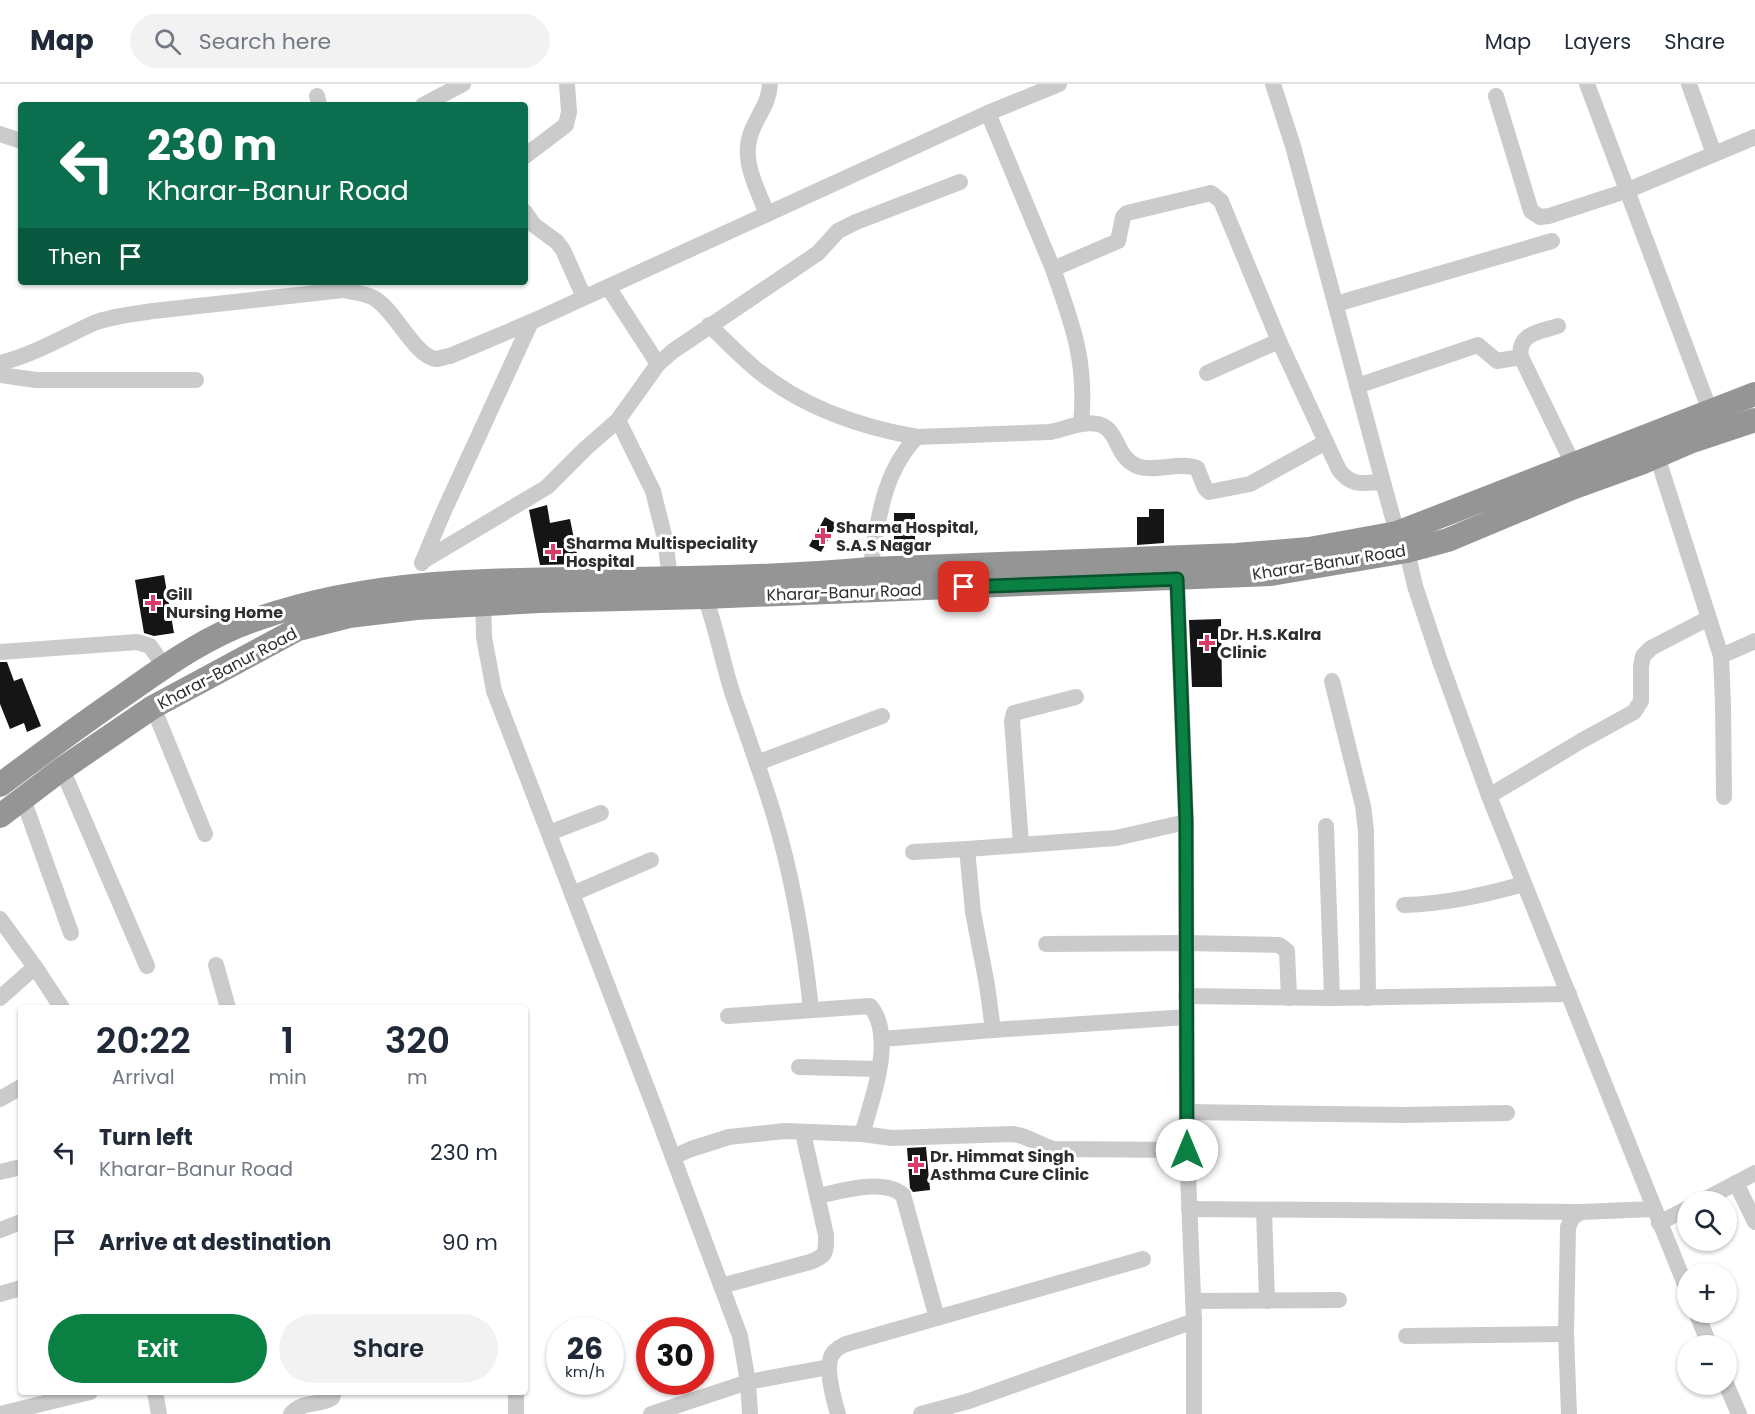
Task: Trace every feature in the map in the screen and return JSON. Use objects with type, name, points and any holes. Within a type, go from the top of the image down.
[{"type":"highway","points":[[483,593],[537,578],[670,578],[823,573],[870,569],[1236,555],[1402,542],[1573,464],[1634,442],[1713,409],[1754,401]]},
{"type":"highway","name":"Kharar-Banur Road","points":[[0,816],[62,769],[153,707],[298,629],[416,597],[483,593],[705,597],[1271,574],[1402,542],[1448,540],[1692,441],[1755,420]]},
{"type":"highway","points":[[0,785],[164,666],[212,638],[256,619],[327,598],[384,588],[416,597]]},
{"type":"street","points":[[429,102],[463,84]]},
{"type":"street","points":[[528,154],[566,125],[567,84]]},
{"type":"street","points":[[766,214],[746,154],[753,126],[769,96],[770,84]]},
{"type":"street","points":[[0,363],[36,350],[97,322],[136,313],[343,290],[363,293],[375,290],[424,354],[436,359],[450,356],[531,322],[988,113],[1059,84]]},
{"type":"street","points":[[1273,84],[1293,146],[1383,482],[1440,661],[1489,796],[1677,1266]]},
{"type":"street","points":[[1587,84],[1626,191],[1713,409]]},
{"type":"street","points":[[1689,84],[1714,154]]},
{"type":"street","points":[[1496,96],[1531,211],[1540,217],[1626,191],[1755,136]]},
{"type":"street","points":[[988,113],[1053,269],[1076,335],[1082,366],[1081,424]]},
{"type":"street","points":[[0,134],[18,140]]},
{"type":"street","points":[[423,561],[547,487],[618,420],[658,364],[709,325],[818,253],[838,231],[960,182]]},
{"type":"street","points":[[1053,269],[1118,241],[1123,217],[1127,213],[1211,194],[1221,201],[1280,341],[1339,470],[1346,480],[1353,483],[1383,482]]},
{"type":"street","points":[[528,216],[534,225],[557,242],[563,250],[584,297]]},
{"type":"street","points":[[1336,304],[1552,241]]},
{"type":"street","points":[[608,287],[658,364]]},
{"type":"street","points":[[416,597],[423,561],[443,513],[531,322]]},
{"type":"street","points":[[709,325],[757,370],[787,391],[843,418],[891,433],[917,437],[1050,432],[1081,424],[1107,427],[1113,433],[1125,457],[1137,466],[1147,468],[1190,465],[1197,468],[1209,492],[1250,484],[1326,442]]},
{"type":"street","points":[[1558,326],[1522,340],[1520,348],[1521,357],[1573,464]]},
{"type":"street","points":[[1208,373],[1280,341]]},
{"type":"street","points":[[1357,386],[1478,345],[1497,361],[1521,357]]},
{"type":"street","points":[[0,375],[36,380],[196,380]]},
{"type":"street","points":[[618,420],[653,491],[665,539],[670,578]]},
{"type":"street","points":[[870,569],[888,482],[904,451],[917,437]]},
{"type":"street","points":[[1657,456],[1707,619],[1721,656],[1724,797]]},
{"type":"street","points":[[1177,579],[1186,822],[1186,1112],[1194,1321],[1194,1414]]},
{"type":"street","points":[[483,593],[486,655],[494,691],[740,1336],[748,1382],[750,1414]]},
{"type":"street","points":[[705,597],[735,699],[777,826],[805,950],[811,1009]]},
{"type":"street","points":[[1489,796],[1634,712],[1641,701],[1643,656],[1651,648],[1707,619]]},
{"type":"street","points":[[1721,656],[1755,641]]},
{"type":"street","points":[[0,652],[137,642],[150,646],[164,666]]},
{"type":"street","points":[[1332,681],[1363,806],[1366,831],[1368,998]]},
{"type":"street","points":[[1021,844],[1012,721],[1014,713],[1076,697]]},
{"type":"street","points":[[153,707],[205,834]]},
{"type":"street","points":[[758,763],[882,716]]},
{"type":"street","points":[[62,769],[147,966]]},
{"type":"street","points":[[23,799],[70,933]]},
{"type":"street","points":[[549,833],[601,813]]},
{"type":"street","points":[[913,852],[1116,838],[1186,822]]},
{"type":"street","points":[[1326,826],[1332,998]]},
{"type":"street","points":[[967,849],[973,912],[993,1030]]},
{"type":"street","points":[[572,894],[651,860]]},
{"type":"street","points":[[1404,905],[1476,897],[1524,884]]},
{"type":"street","points":[[0,919],[60,1005]]},
{"type":"street","points":[[1046,944],[1279,945],[1287,951],[1289,998]]},
{"type":"street","points":[[216,965],[227,1005]]},
{"type":"street","points":[[0,998],[35,967]]},
{"type":"street","points":[[1186,996],[1368,998],[1569,994]]},
{"type":"street","points":[[728,1016],[870,1006],[875,1012],[882,1039],[879,1069],[862,1134]]},
{"type":"street","points":[[882,1039],[1187,1017]]},
{"type":"street","points":[[799,1067],[879,1069]]},
{"type":"street","points":[[0,1099],[18,1089]]},
{"type":"street","points":[[1186,1112],[1405,1115],[1507,1113]]},
{"type":"street","points":[[673,1157],[729,1137],[785,1131],[862,1134],[892,1138],[1012,1134],[1021,1135],[1047,1148],[1055,1149],[1187,1150]]},
{"type":"street","points":[[721,1286],[821,1258],[826,1251],[826,1235],[803,1133]]},
{"type":"street","points":[[0,1172],[18,1168]]},
{"type":"street","points":[[1721,1191],[1755,1173]]},
{"type":"street","points":[[1736,1183],[1755,1222]]},
{"type":"street","points":[[818,1196],[867,1187],[896,1189],[903,1195],[937,1318]]},
{"type":"street","points":[[1189,1209],[1581,1212],[1656,1216],[1677,1211]]},
{"type":"street","points":[[1264,1210],[1267,1301]]},
{"type":"street","points":[[1569,1414],[1566,1334],[1568,1233],[1573,1217],[1581,1212]]},
{"type":"street","points":[[0,1230],[18,1223]]},
{"type":"street","points":[[838,1414],[829,1367],[834,1350],[846,1344],[1143,1259]]},
{"type":"street","points":[[0,1294],[18,1289]]},
{"type":"street","points":[[1193,1301],[1338,1300]]},
{"type":"street","points":[[921,1414],[969,1401],[1194,1321]]},
{"type":"street","points":[[1406,1336],[1566,1334]]},
{"type":"street","points":[[651,1414],[748,1382],[829,1367]]},
{"type":"street","points":[[0,1414],[78,1395]]},
{"type":"street","points":[[156,1395],[159,1414]]},
{"type":"street","points":[[291,1414],[302,1406],[325,1402],[333,1395]]},
{"type":"street","points":[[516,1395],[516,1414]]},
{"type":"street","points":[[1731,1395],[1739,1414]]},
{"type":"building","points":[[547,505],[550,523],[570,519],[579,564],[540,565],[529,510]]},
{"type":"building","points":[[1149,509],[1164,509],[1164,543],[1137,545],[1137,517],[1149,517]]},
{"type":"building","points":[[894,513],[915,513],[915,551],[894,551]]},
{"type":"building","points":[[825,517],[837,524],[821,552],[809,546]]},
{"type":"building","points":[[164,575],[174,633],[154,636],[144,633],[135,580]]},
{"type":"building","points":[[1221,619],[1222,687],[1192,687],[1189,620]]},
{"type":"building","points":[[0,662],[7,662],[14,681],[22,678],[41,726],[27,732],[24,723],[10,729],[0,704]]},
{"type":"building","points":[[926,1147],[930,1190],[913,1192],[910,1188],[907,1148]]},
{"type":"place","name":"Sharma Hospital, S.A.S Nagar","points":[[823,536]]},
{"type":"place","name":"Sharma Multispeciality Hospital","points":[[553,552]]},
{"type":"place","name":"Gill Nursing Home","points":[[153,603]]},
{"type":"place","name":"Dr. H.S.Kalra Clinic","points":[[1207,643]]},
{"type":"place","name":"Dr. Himmat Singh Asthma Cure Clinic","points":[[916,1165]]},
{"type":"route","points":[[964,587],[1177,579],[1186,822],[1187,1150]]}]
